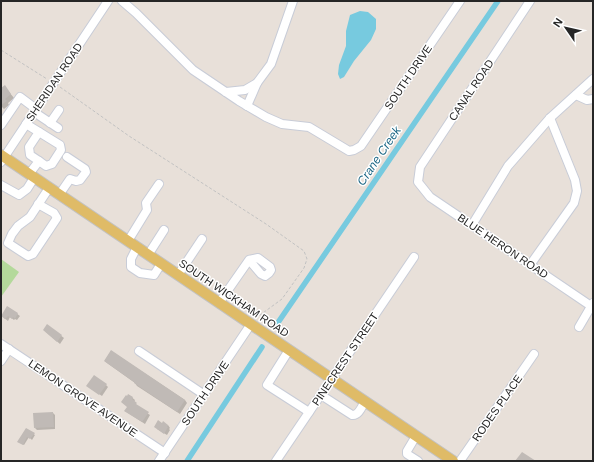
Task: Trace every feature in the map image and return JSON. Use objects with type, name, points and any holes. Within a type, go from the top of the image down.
[{"type":"main road","name":"SOUTH WICKHAM ROAD","points":[[2,158],[137,247],[453,461]]},
{"type":"street","name":"SHERIDAN ROAD","points":[[2,158],[108,1]]},
{"type":"street","points":[[122,1],[131,5],[194,70],[247,106],[257,83],[271,64],[293,1]]},
{"type":"street","name":"SOUTH DRIVE","points":[[247,106],[266,118],[282,124],[309,127],[317,130],[343,148],[349,151],[354,150],[361,146],[460,1]]},
{"type":"street","name":"CANAL ROAD","points":[[418,182],[420,167],[530,1]]},
{"type":"street","points":[[472,225],[508,166],[550,118],[593,79]]},
{"type":"street","points":[[226,92],[245,90],[257,83]]},
{"type":"street","points":[[576,95],[587,100],[593,99]]},
{"type":"street","points":[[1,125],[20,97],[58,128]]},
{"type":"street","points":[[50,123],[59,110]]},
{"type":"street","points":[[530,265],[574,203],[577,191],[575,180],[550,118]]},
{"type":"street","points":[[26,124],[39,132],[60,145],[61,150],[52,164],[46,166],[30,155],[29,147],[39,132]]},
{"type":"street","points":[[59,195],[70,179],[76,181],[80,180],[86,172],[86,168],[67,157]]},
{"type":"street","points":[[1,185],[19,195],[27,189],[31,176],[39,161]]},
{"type":"street","name":"BLUE HERON ROAD","points":[[418,182],[430,197],[592,305]]},
{"type":"street","points":[[128,241],[147,210],[146,203],[159,184]]},
{"type":"street","points":[[38,204],[54,213],[57,218],[33,254],[28,256],[8,243],[12,234],[18,226],[30,217],[38,204],[49,188]]},
{"type":"street","points":[[148,255],[164,230]]},
{"type":"street","points":[[178,275],[202,239]]},
{"type":"street","points":[[137,247],[131,259],[131,267],[140,273],[154,275],[161,264]]},
{"type":"street","name":"PINECREST STREET","points":[[276,461],[414,257]]},
{"type":"street","points":[[219,303],[249,260]]},
{"type":"street","points":[[579,327],[592,305]]},
{"type":"street","name":"SOUTH DRIVE","points":[[159,461],[251,324]]},
{"type":"street","name":"LEMON GROVE AVENUE","points":[[1,344],[165,453]]},
{"type":"street","points":[[1,361],[9,349]]},
{"type":"street","points":[[289,350],[267,385],[309,412]]},
{"type":"street","points":[[139,351],[203,394]]},
{"type":"street","name":"RODES PLACE","points":[[460,461],[534,354]]},
{"type":"street","points":[[321,395],[352,416],[357,414],[365,401]]},
{"type":"street","points":[[416,436],[407,451],[408,454],[418,461]]},
{"type":"path","points":[[1,50],[85,104],[129,136],[260,220],[304,251],[307,259],[304,268],[282,299],[269,310],[260,314],[251,324]]},
{"type":"green space","points":[[1,259],[19,272],[1,297]]},
{"type":"water","points":[[360,11],[368,12],[376,19],[376,29],[371,40],[354,61],[344,77],[340,79],[338,74],[339,65],[346,46],[346,31],[350,15]]},
{"type":"building","points":[[5,85],[11,94],[5,99],[7,101],[1,105],[1,88]]},
{"type":"building","points":[[7,306],[18,313],[15,319],[8,316],[5,319],[1,316]]},
{"type":"building","points":[[47,324],[62,335],[57,342],[43,330]]},
{"type":"building","points":[[111,350],[185,400],[177,412],[104,361]]},
{"type":"building","points":[[94,375],[107,384],[99,395],[86,386]]},
{"type":"building","points":[[128,394],[133,397],[132,399],[137,403],[136,404],[149,412],[142,422],[124,411],[127,407],[121,402]]},
{"type":"building","points":[[53,412],[54,427],[34,428],[33,413]]},
{"type":"building","points":[[158,420],[162,423],[163,421],[168,425],[164,434],[154,427]]},
{"type":"building","points":[[26,428],[35,433],[30,439],[27,437],[23,445],[17,442]]},
{"type":"building","points":[[522,452],[536,461],[515,461]]},
{"type":"waterway","name":"Crane Creek","points":[[277,324],[498,1]]},
{"type":"waterway","name":"Crane Creek","points":[[187,461],[262,347]]}]
